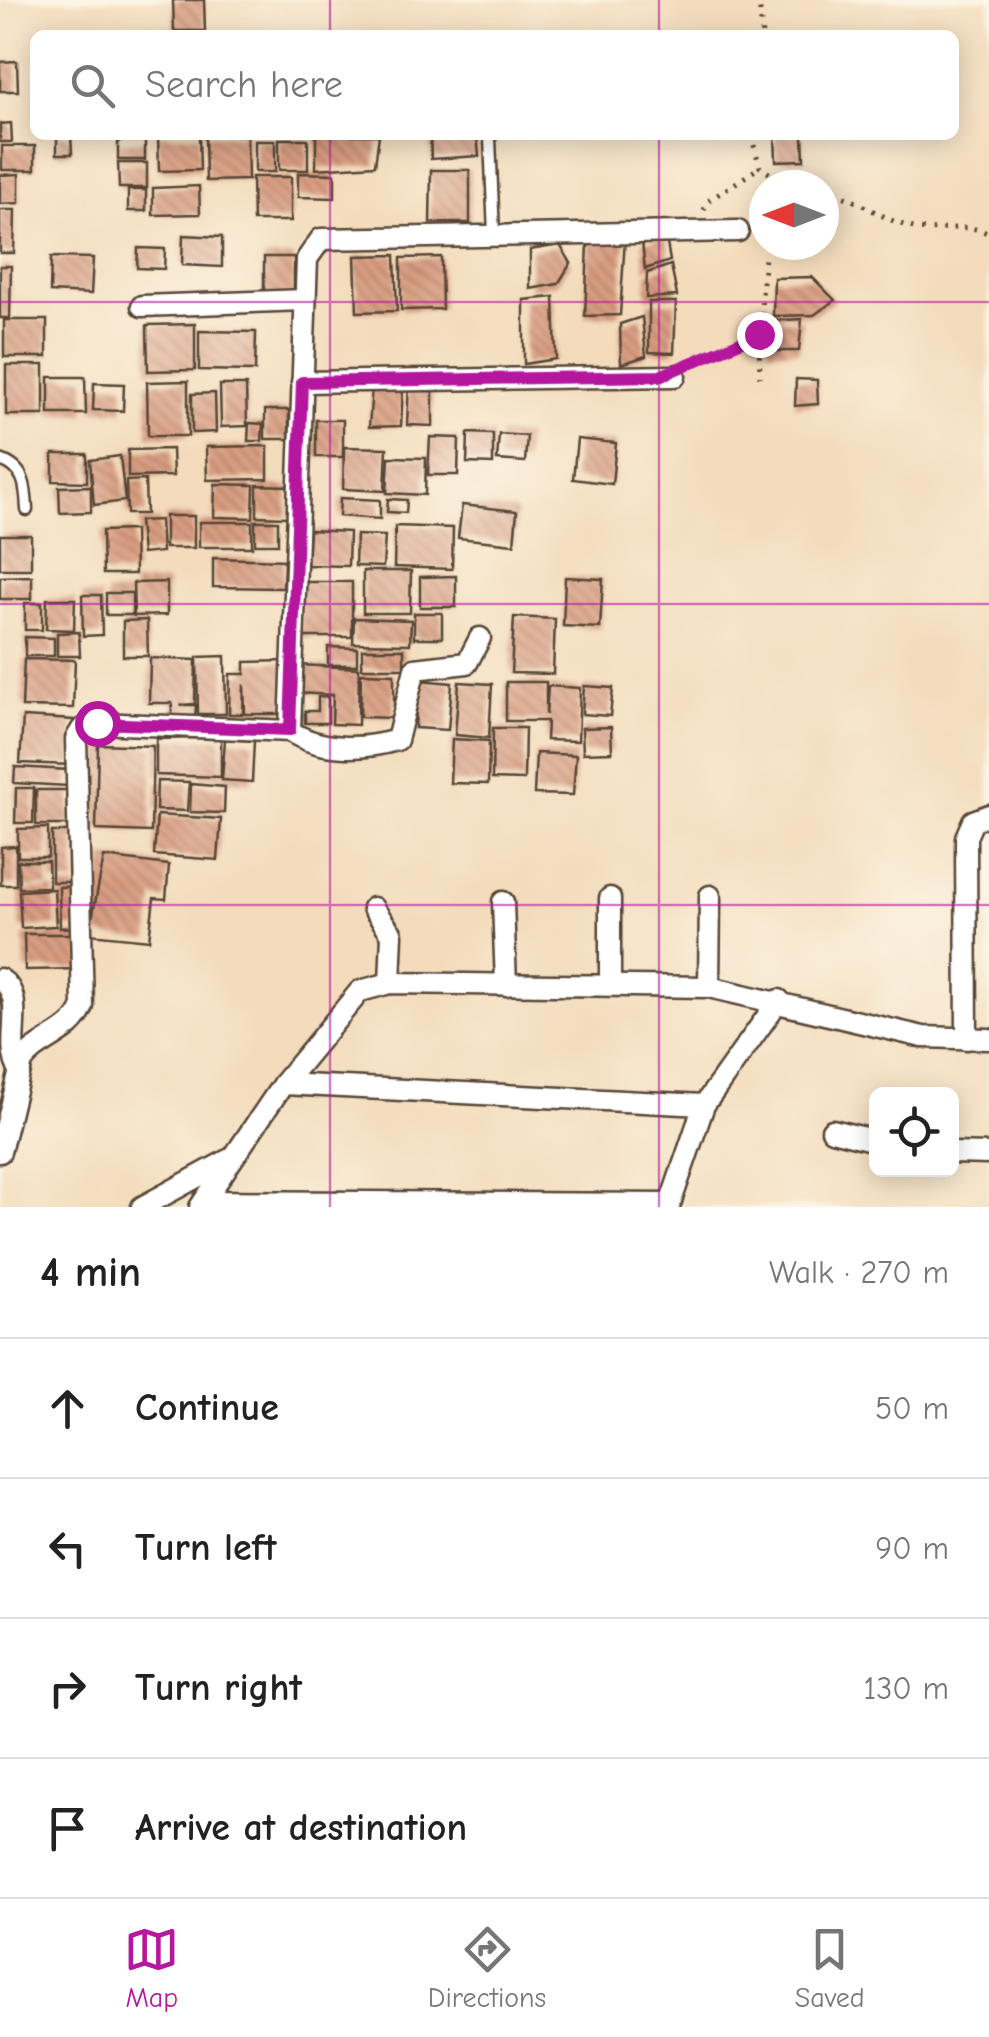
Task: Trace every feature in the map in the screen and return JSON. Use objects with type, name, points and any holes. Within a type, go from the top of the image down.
[{"type":"street","points":[[290,730],[306,260],[313,244],[321,239],[738,230]]},
{"type":"street","points":[[142,306],[305,300]]},
{"type":"street","points":[[302,382],[667,376]]},
{"type":"street","points":[[0,1152],[20,1071],[29,1052],[70,1026],[83,1006],[76,739],[82,728],[97,723],[290,730],[306,742],[372,748],[396,740],[414,669],[467,663],[480,638]]},
{"type":"street","points":[[967,1039],[966,837],[973,821],[989,815]]},
{"type":"street","points":[[709,986],[710,896]]},
{"type":"street","points":[[610,898],[610,985]]},
{"type":"street","points":[[503,902],[506,984]]},
{"type":"street","points":[[373,908],[392,934],[390,983]]},
{"type":"street","points":[[0,979],[14,996],[12,1052],[20,1071]]},
{"type":"street","points":[[202,1204],[283,1084],[360,990],[390,983],[709,986],[923,1037],[989,1039]]},
{"type":"street","points":[[202,1204],[669,1206],[704,1105],[779,1000]]},
{"type":"street","points":[[283,1084],[704,1105]]},
{"type":"street","points":[[832,1130],[869,1139]]},
{"type":"street","points":[[959,1153],[989,1154]]},
{"type":"street","points":[[142,1207],[233,1158]]},
{"type":"lane","points":[[490,140],[494,235]]},
{"type":"lane","points":[[0,460],[13,464],[26,481],[27,510]]},
{"type":"path","points":[[759,0],[762,30]]},
{"type":"path","points":[[752,140],[760,167],[764,170]]},
{"type":"path","points":[[694,232],[708,201],[760,167]]},
{"type":"path","points":[[839,194],[918,229],[975,226],[989,234]]},
{"type":"path","points":[[760,376],[765,260]]},
{"type":"path","points":[[667,376],[759,334]]},
{"type":"building","points":[[173,0],[204,0],[205,30],[174,30]]},
{"type":"building","points":[[17,61],[18,91],[0,91],[0,62]]},
{"type":"building","points":[[11,123],[12,142],[0,142],[0,124]]},
{"type":"building","points":[[57,140],[71,140],[72,154],[57,154]]},
{"type":"building","points":[[158,140],[199,140],[200,170],[159,171]]},
{"type":"building","points":[[205,140],[247,140],[248,180],[206,181]]},
{"type":"building","points":[[279,140],[308,140],[308,170],[279,170]]},
{"type":"building","points":[[316,140],[378,140],[375,165],[316,169]]},
{"type":"building","points":[[430,140],[477,140],[479,156],[431,159]]},
{"type":"building","points":[[775,140],[803,140],[804,160],[776,161]]},
{"type":"building","points":[[118,141],[145,141],[145,160],[118,160]]},
{"type":"building","points":[[255,141],[275,141],[275,172],[255,172]]},
{"type":"building","points":[[2,146],[35,146],[35,170],[2,170]]},
{"type":"building","points":[[118,163],[147,163],[147,188],[119,188]]},
{"type":"building","points":[[431,170],[470,170],[470,223],[430,223]]},
{"type":"building","points":[[298,173],[335,174],[335,198],[298,197]]},
{"type":"building","points":[[19,174],[19,203],[0,204],[0,175]]},
{"type":"building","points":[[252,177],[291,177],[291,221],[253,221]]},
{"type":"building","points":[[199,186],[200,214],[153,215],[153,188]]},
{"type":"building","points":[[128,190],[146,190],[146,211],[128,211]]},
{"type":"building","points":[[0,210],[15,210],[14,253],[0,253]]},
{"type":"building","points":[[183,235],[222,237],[222,267],[182,265]]},
{"type":"building","points":[[666,237],[670,261],[645,269],[642,242]]},
{"type":"building","points":[[625,239],[620,315],[585,316],[588,244]]},
{"type":"building","points":[[560,245],[571,263],[558,284],[530,289],[530,250]]},
{"type":"building","points":[[138,248],[165,249],[164,269],[137,268]]},
{"type":"building","points":[[395,255],[397,311],[357,312],[355,256]]},
{"type":"building","points":[[51,257],[93,258],[91,294],[50,292]]},
{"type":"building","points":[[264,257],[294,257],[294,295],[264,295]]},
{"type":"building","points":[[441,257],[442,309],[401,310],[401,258]]},
{"type":"building","points":[[671,265],[677,296],[646,298],[647,273]]},
{"type":"building","points":[[0,266],[11,266],[10,318],[0,318]]},
{"type":"building","points":[[812,277],[835,300],[814,315],[773,316],[774,278]]},
{"type":"building","points":[[554,297],[556,359],[524,364],[524,300]]},
{"type":"building","points":[[649,302],[676,302],[674,353],[649,352]]},
{"type":"building","points":[[642,317],[646,356],[621,364],[620,324]]},
{"type":"building","points":[[802,319],[799,351],[769,351],[770,321]]},
{"type":"building","points":[[4,320],[47,320],[47,357],[4,357]]},
{"type":"building","points":[[195,324],[195,370],[148,371],[147,325]]},
{"type":"building","points":[[199,331],[256,332],[255,371],[199,370]]},
{"type":"building","points":[[6,365],[44,365],[44,415],[6,415]]},
{"type":"building","points":[[49,377],[85,377],[86,414],[49,414]]},
{"type":"building","points":[[796,379],[817,380],[818,404],[795,406]]},
{"type":"building","points":[[188,381],[188,436],[148,436],[147,382]]},
{"type":"building","points":[[94,383],[124,384],[123,411],[93,410]]},
{"type":"building","points":[[409,383],[433,384],[433,426],[407,425]]},
{"type":"building","points":[[220,385],[246,385],[247,426],[221,427]]},
{"type":"building","points":[[372,387],[403,387],[401,426],[369,427]]},
{"type":"building","points":[[215,393],[216,432],[192,433],[192,394]]},
{"type":"building","points":[[265,410],[289,410],[289,439],[265,439]]},
{"type":"building","points":[[316,420],[343,420],[343,457],[316,457]]},
{"type":"building","points":[[249,423],[263,424],[262,441],[248,441]]},
{"type":"building","points":[[468,433],[493,434],[493,464],[467,463]]},
{"type":"building","points":[[499,434],[527,436],[525,462],[497,460]]},
{"type":"building","points":[[430,437],[459,438],[458,475],[428,475]]},
{"type":"building","points":[[577,439],[616,443],[612,484],[573,479]]},
{"type":"building","points":[[268,446],[268,479],[207,480],[206,447]]},
{"type":"building","points":[[344,447],[387,448],[385,491],[343,489]]},
{"type":"building","points":[[172,449],[173,476],[128,477],[128,450]]},
{"type":"building","points":[[53,454],[87,454],[87,482],[53,481]]},
{"type":"building","points":[[120,456],[125,501],[94,505],[90,460]]},
{"type":"building","points":[[389,457],[426,458],[425,495],[387,493]]},
{"type":"building","points":[[145,480],[146,514],[127,514],[126,481]]},
{"type":"building","points":[[215,484],[254,485],[253,518],[214,517]]},
{"type":"building","points":[[257,485],[288,486],[287,517],[257,516]]},
{"type":"building","points":[[91,486],[91,512],[60,513],[59,487]]},
{"type":"building","points":[[340,498],[380,500],[380,519],[339,516]]},
{"type":"building","points":[[388,499],[407,500],[406,513],[387,512]]},
{"type":"building","points":[[462,505],[517,511],[514,544],[458,538]]},
{"type":"building","points":[[165,516],[194,516],[194,548],[165,548]]},
{"type":"building","points":[[160,520],[162,552],[142,554],[139,521]]},
{"type":"building","points":[[255,521],[278,521],[278,544],[255,544]]},
{"type":"building","points":[[199,522],[252,522],[252,547],[199,547]]},
{"type":"building","points":[[395,526],[453,528],[452,569],[394,567]]},
{"type":"building","points":[[134,530],[135,574],[103,574],[102,531]]},
{"type":"building","points":[[309,530],[349,532],[348,566],[307,565]]},
{"type":"building","points":[[0,535],[31,535],[31,569],[0,569]]},
{"type":"building","points":[[356,535],[385,536],[383,567],[355,566]]},
{"type":"building","points":[[213,558],[284,560],[283,588],[213,587]]},
{"type":"building","points":[[363,571],[411,571],[410,613],[363,613]]},
{"type":"building","points":[[32,576],[32,599],[0,599],[0,577]]},
{"type":"building","points":[[456,576],[456,607],[420,607],[420,577]]},
{"type":"building","points":[[565,577],[603,579],[600,628],[563,626]]},
{"type":"building","points":[[167,582],[167,615],[134,616],[133,583]]},
{"type":"building","points":[[300,582],[352,582],[352,637],[300,637]]},
{"type":"building","points":[[106,593],[132,593],[132,615],[106,615]]},
{"type":"building","points":[[82,595],[101,595],[102,635],[83,636]]},
{"type":"building","points":[[47,599],[75,599],[74,630],[46,629]]},
{"type":"building","points":[[25,603],[42,603],[42,630],[25,630]]},
{"type":"building","points":[[414,613],[442,613],[442,638],[414,638]]},
{"type":"building","points":[[514,617],[555,619],[553,674],[511,673]]},
{"type":"building","points":[[354,618],[411,620],[410,644],[353,643]]},
{"type":"building","points":[[147,620],[148,656],[123,656],[123,621]]},
{"type":"building","points":[[79,632],[80,656],[57,656],[57,633]]},
{"type":"building","points":[[25,637],[54,638],[54,656],[25,656]]},
{"type":"building","points":[[328,647],[357,648],[357,665],[328,665]]},
{"type":"building","points":[[362,649],[404,649],[404,668],[362,668]]},
{"type":"building","points":[[225,656],[226,714],[198,714],[197,657]]},
{"type":"building","points":[[150,658],[196,660],[195,704],[180,705],[196,705],[195,719],[172,719],[172,703],[149,703]]},
{"type":"building","points":[[24,659],[75,660],[73,708],[22,707]]},
{"type":"building","points":[[285,661],[285,714],[245,714],[244,684],[243,714],[229,714],[230,674],[245,674],[245,662]]},
{"type":"building","points":[[298,665],[359,668],[358,725],[332,724],[333,695],[297,693]]},
{"type":"building","points":[[361,673],[394,674],[394,718],[360,717]]},
{"type":"building","points":[[418,680],[452,683],[448,730],[415,728]]},
{"type":"building","points":[[459,682],[492,684],[489,738],[455,735]]},
{"type":"building","points":[[506,682],[546,682],[546,715],[548,686],[580,688],[578,741],[546,740],[547,721],[506,721]]},
{"type":"building","points":[[584,686],[613,688],[610,716],[582,714]]},
{"type":"building","points":[[318,697],[328,697],[328,723],[305,723],[305,711],[318,711]]},
{"type":"building","points":[[23,717],[74,720],[72,765],[20,763]]},
{"type":"building","points":[[611,727],[612,752],[583,753],[582,728]]},
{"type":"building","points":[[493,728],[525,728],[524,780],[492,779]]},
{"type":"building","points":[[221,738],[221,777],[156,775],[156,739]]},
{"type":"building","points":[[225,739],[254,741],[252,782],[222,780]]},
{"type":"building","points":[[452,739],[489,741],[488,784],[450,783]]},
{"type":"building","points":[[98,744],[153,746],[151,832],[96,830]]},
{"type":"building","points":[[536,753],[576,755],[573,795],[534,794]]},
{"type":"building","points":[[15,767],[69,770],[68,786],[14,783]]},
{"type":"building","points":[[157,781],[189,782],[187,811],[156,810]]},
{"type":"building","points":[[191,784],[225,787],[224,813],[190,812]]},
{"type":"building","points":[[16,788],[34,788],[33,823],[15,823]]},
{"type":"building","points":[[36,790],[71,790],[70,825],[36,825]]},
{"type":"building","points":[[157,815],[221,819],[218,860],[154,855]]},
{"type":"building","points":[[48,828],[48,857],[18,857],[18,829]]},
{"type":"building","points":[[52,832],[75,832],[75,882],[52,882]]},
{"type":"building","points":[[16,846],[16,885],[1,885],[1,847]]},
{"type":"building","points":[[104,857],[169,865],[166,899],[154,898],[149,940],[89,934]]},
{"type":"building","points":[[18,861],[48,861],[49,887],[19,888]]},
{"type":"building","points":[[76,886],[78,927],[60,928],[59,887]]},
{"type":"building","points":[[54,889],[56,926],[21,928],[19,891]]},
{"type":"building","points":[[24,934],[80,934],[81,969],[25,970]]},
{"type":"building","points":[[0,991],[5,991],[6,1043],[0,1043]]},
{"type":"route","points":[[97,723],[290,730],[302,382],[660,376],[759,334]]}]
